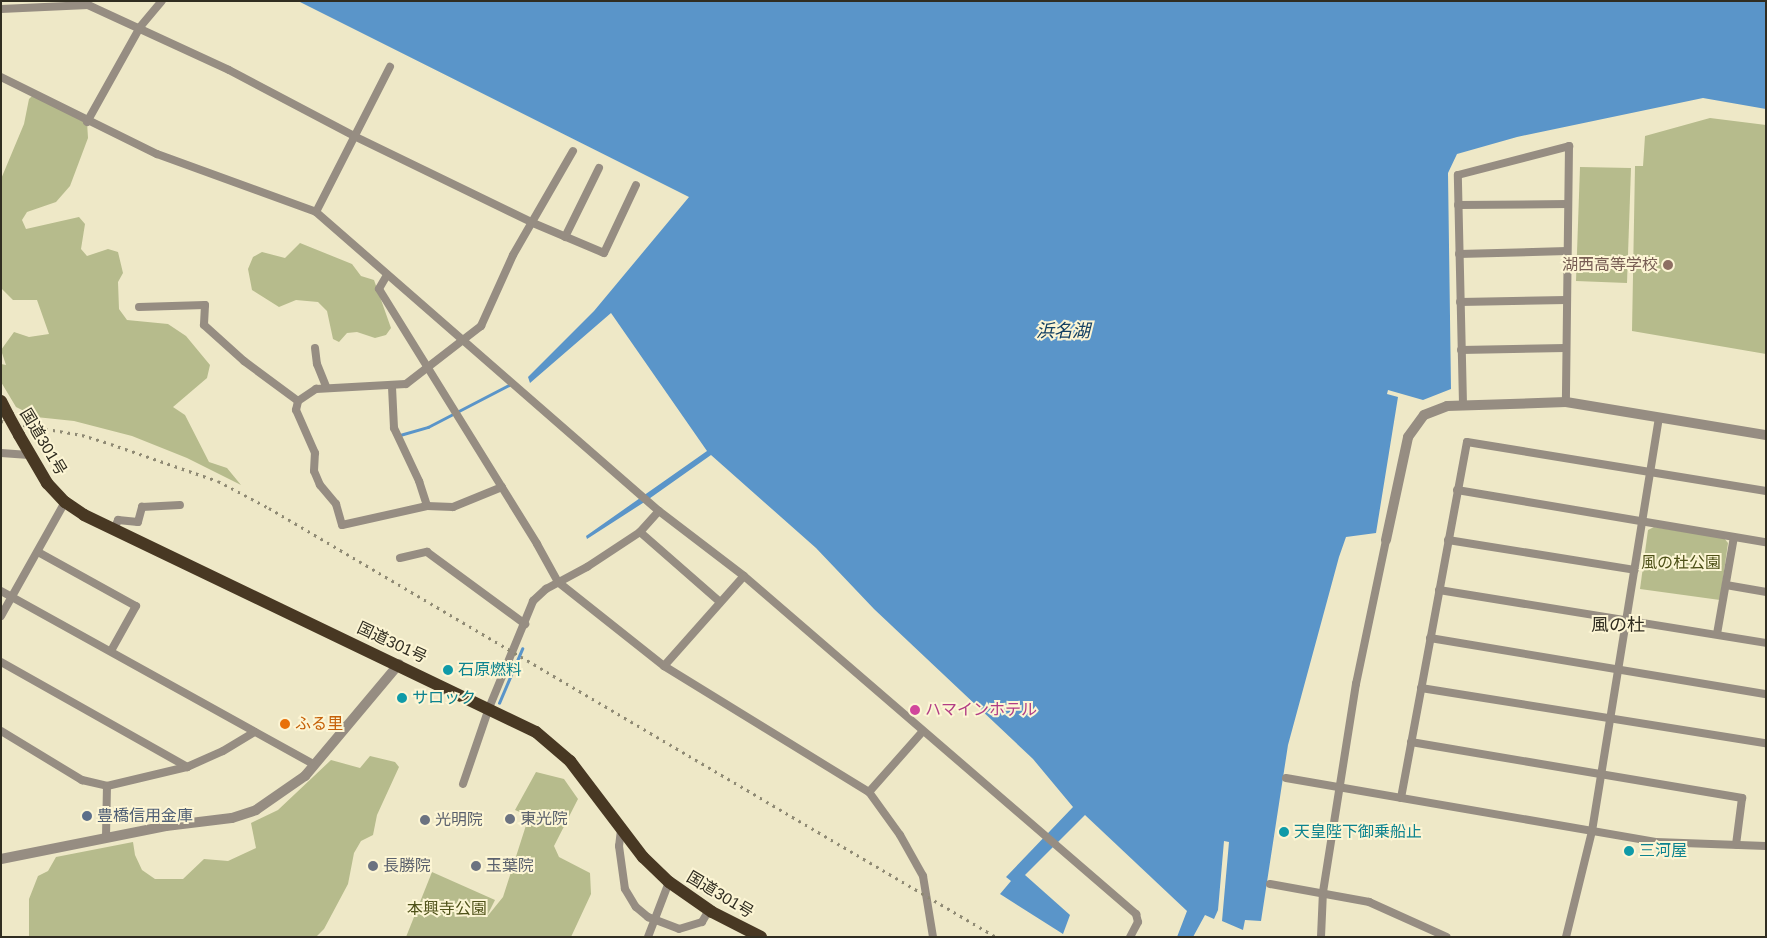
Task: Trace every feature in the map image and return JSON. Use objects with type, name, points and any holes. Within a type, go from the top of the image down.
[{"type":"highway","name":"国道301号","points":[[1,401],[47,484],[65,502],[114,530],[399,664],[536,732],[554,745],[570,761],[622,830],[669,882],[709,910],[761,937]]},
{"type":"street","points":[[87,122],[140,28],[162,1]]},
{"type":"street","points":[[1,9],[88,5],[140,28],[354,136],[533,223],[604,253],[636,185]]},
{"type":"street","points":[[316,212],[390,67]]},
{"type":"street","points":[[1,77],[87,122],[157,154],[316,212],[659,511],[744,576],[922,732],[1136,914],[1138,922],[1130,937]]},
{"type":"street","points":[[1463,404],[1458,175],[1569,146],[1565,348],[1566,402]]},
{"type":"street","points":[[502,488],[452,507],[427,506],[342,525],[336,504],[320,485],[314,471],[315,453],[296,410],[298,401],[316,389],[326,386],[392,387],[406,384],[428,370],[481,326],[513,255],[573,151]]},
{"type":"street","points":[[565,237],[599,168]]},
{"type":"street","points":[[1458,205],[1568,204]]},
{"type":"street","points":[[1459,254],[1567,251]]},
{"type":"street","points":[[387,275],[379,289],[558,582],[664,666],[869,792],[900,835],[923,876],[934,937]]},
{"type":"street","points":[[1460,302],[1566,300]]},
{"type":"street","points":[[139,307],[205,305],[204,325],[244,361],[298,401]]},
{"type":"street","points":[[314,348],[317,364],[326,386]]},
{"type":"street","points":[[1461,350],[1565,348]]},
{"type":"street","points":[[392,387],[394,428],[419,481],[427,506]]},
{"type":"street","points":[[1322,937],[1323,892],[1366,628],[1408,437],[1424,415],[1463,404],[1566,402],[1766,436]]},
{"type":"street","points":[[1566,937],[1592,830],[1658,417]]},
{"type":"street","points":[[1401,798],[1467,442],[1766,491]]},
{"type":"street","points":[[1,453],[30,455]]},
{"type":"street","points":[[1457,490],[1766,542]]},
{"type":"street","points":[[1,616],[65,502]]},
{"type":"street","points":[[114,530],[118,520],[138,522],[142,507],[180,505]]},
{"type":"street","points":[[463,784],[489,708],[534,601],[558,582],[587,567],[640,532],[659,511]]},
{"type":"street","points":[[640,532],[720,602]]},
{"type":"street","points":[[1717,634],[1734,537]]},
{"type":"street","points":[[1448,540],[1634,570]]},
{"type":"street","points":[[38,552],[136,606],[111,651]]},
{"type":"street","points":[[400,558],[427,552],[525,624]]},
{"type":"street","points":[[664,666],[744,576]]},
{"type":"street","points":[[1726,585],[1766,592]]},
{"type":"street","points":[[1439,590],[1766,643]]},
{"type":"street","points":[[1,591],[313,764]]},
{"type":"street","points":[[1430,638],[1766,694]]},
{"type":"street","points":[[1,662],[187,768]]},
{"type":"street","points":[[1,858],[106,837],[232,818],[256,810],[295,786],[399,664]]},
{"type":"street","points":[[1421,688],[1766,743]]},
{"type":"street","points":[[1,731],[82,780],[107,786],[187,768],[223,751],[255,732]]},
{"type":"street","points":[[869,792],[922,732]]},
{"type":"street","points":[[1411,742],[1742,798],[1736,844]]},
{"type":"street","points":[[1286,778],[1339,789],[1656,842],[1766,846]]},
{"type":"street","points":[[106,837],[107,786]]},
{"type":"street","points":[[622,830],[619,846],[625,889],[636,906],[655,920],[679,929],[702,922],[709,910]]},
{"type":"street","points":[[648,937],[669,882]]},
{"type":"street","points":[[1270,884],[1323,892],[1369,902],[1447,937]]},
{"type":"green space","points":[[34,94],[87,122],[88,138],[70,186],[56,202],[27,212],[22,220],[26,229],[79,217],[85,224],[81,249],[87,256],[108,249],[118,252],[123,273],[118,282],[119,309],[127,320],[168,324],[186,336],[210,365],[207,378],[173,407],[185,415],[209,462],[227,468],[241,485],[187,458],[132,436],[74,421],[36,417],[16,407],[1,382],[1,364],[6,365],[1,350],[14,332],[29,337],[49,334],[37,300],[13,300],[1,288],[1,179],[24,124],[29,99]]},
{"type":"green space","points":[[1710,118],[1766,125],[1766,354],[1632,331],[1635,166],[1643,166],[1645,136]]},
{"type":"green space","points":[[1580,167],[1631,168],[1627,283],[1576,281]]},
{"type":"green space","points":[[300,243],[352,264],[361,276],[374,280],[391,328],[386,335],[375,338],[357,332],[347,333],[339,342],[333,339],[327,311],[318,302],[296,300],[279,307],[252,290],[248,269],[253,257],[262,252],[285,258]]},
{"type":"green space","name":"風の杜公園","points":[[1654,527],[1724,538],[1728,543],[1720,600],[1640,589],[1648,530]]},
{"type":"green space","points":[[370,756],[395,762],[399,767],[377,815],[373,835],[361,841],[354,853],[348,884],[324,929],[316,937],[29,937],[29,899],[38,876],[48,871],[56,857],[133,842],[135,855],[142,870],[155,879],[183,879],[204,859],[228,861],[256,848],[251,823],[278,810],[331,760],[360,768]]},
{"type":"green space","name":"本興寺公園","points":[[536,772],[564,779],[578,799],[554,846],[559,857],[590,873],[591,894],[571,937],[406,937],[432,872],[495,900],[486,918],[503,897],[529,816],[515,810]]},
{"type":"water","name":"浜名湖","points":[[298,1],[1766,1],[1766,109],[1703,98],[1517,137],[1457,154],[1448,173],[1451,389],[1423,400],[1388,390],[1387,394],[1398,397],[1376,533],[1346,537],[1339,557],[1288,745],[1261,921],[1245,920],[1243,930],[1222,921],[1229,842],[1224,841],[1218,910],[1214,919],[1205,915],[1193,937],[1177,937],[1187,911],[1085,815],[1025,875],[1070,915],[1063,934],[1000,894],[1011,881],[1006,877],[1073,807],[1033,759],[874,609],[816,548],[711,455],[646,501],[587,539],[586,536],[707,451],[611,313],[530,383],[528,377],[594,311],[689,197]]},
{"type":"waterway","points":[[400,435],[428,427],[509,385]]},
{"type":"waterway","points":[[499,703],[522,649]]},
{"type":"railway","points":[[1,421],[82,435],[218,481],[269,508],[996,937]]},
{"type":"place","name":"湖西高等学校","points":[[1668,265]]},
{"type":"place","name":"石原燃料","points":[[448,670]]},
{"type":"place","name":"サロック","points":[[402,698]]},
{"type":"place","name":"ハマインホテル","points":[[915,710]]},
{"type":"place","name":"ふる里","points":[[285,724]]},
{"type":"place","name":"豊橋信用金庫","points":[[87,816]]},
{"type":"place","name":"東光院","points":[[510,819]]},
{"type":"place","name":"光明院","points":[[425,820]]},
{"type":"place","name":"天皇陛下御乗船止","points":[[1284,832]]},
{"type":"place","name":"三河屋","points":[[1629,851]]},
{"type":"place","name":"長勝院","points":[[373,866]]},
{"type":"place","name":"玉葉院","points":[[476,866]]},
{"type":"district","name":"風の杜","points":[[1618,625]]}]
